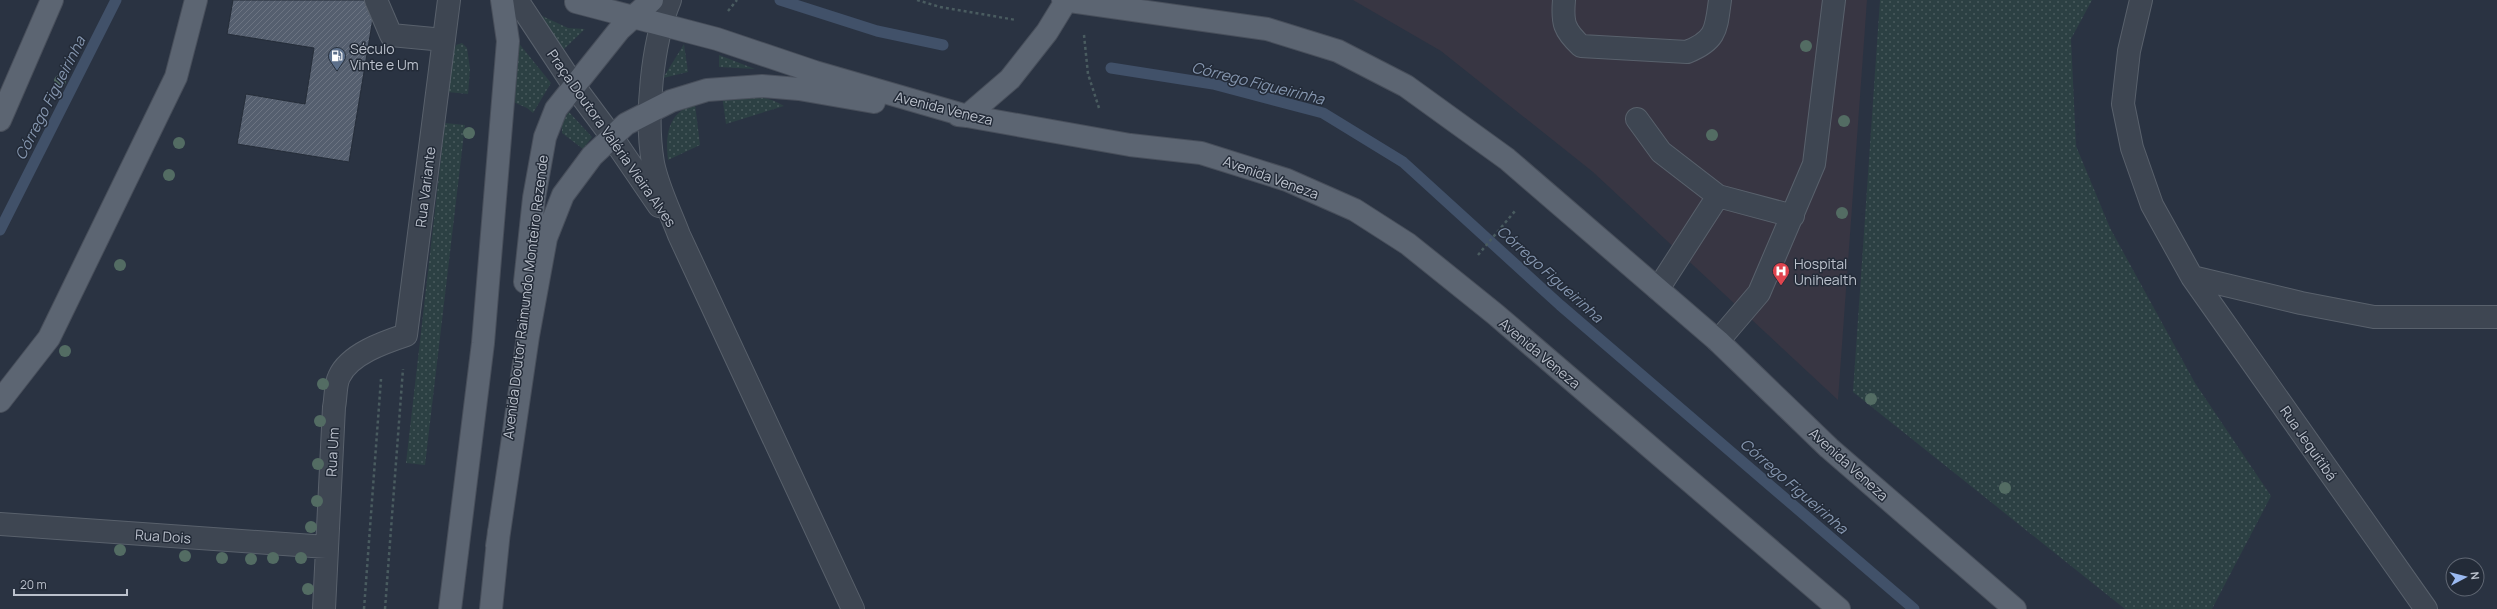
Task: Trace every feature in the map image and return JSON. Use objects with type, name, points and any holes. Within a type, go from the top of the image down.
[{"type":"main road","points":[[0,120],[52,0]]},
{"type":"main road","points":[[0,401],[50,338],[176,76],[196,0]]},
{"type":"main road","points":[[450,609],[484,335],[508,40],[502,0]]},
{"type":"main road","name":"Avenida Doutor Raimundo Monteiro Rezende","points":[[491,609],[534,198],[545,137],[556,109],[636,8],[652,0]]},
{"type":"main road","points":[[497,546],[528,336],[546,238],[563,195],[592,156],[612,136],[626,124],[672,101],[707,90],[762,86],[799,89],[966,116],[1010,79],[1047,32],[1064,0]]},
{"type":"main road","name":"Avenida Veneza","points":[[1064,0],[1267,29],[1338,51],[1406,86],[1507,159],[1718,341],[1829,448],[2015,609]]},
{"type":"main road","name":"Avenida Veneza","points":[[570,1],[636,8],[661,24],[717,39],[815,72],[966,116],[1130,145],[1201,153],[1287,180],[1355,210],[1408,244],[1495,314],[1839,609]]},
{"type":"street","points":[[376,0],[392,34],[444,40]]},
{"type":"street","name":"Rua Variante","points":[[406,335],[449,0]]},
{"type":"street","name":"Rua Variante","points":[[444,40],[459,0]]},
{"type":"street","name":"Praça Doutora Valéria Vieira Alves","points":[[517,0],[574,86],[612,136],[679,235]]},
{"type":"street","name":"Praça Doutora Valéria Vieira Alves","points":[[670,0],[661,24],[649,128],[653,163],[679,235]]},
{"type":"street","points":[[1564,0],[1562,19],[1568,34],[1581,46],[1687,52],[1701,46],[1716,30],[1720,0]]},
{"type":"street","points":[[1718,341],[1758,293],[1772,258],[1793,216],[1814,164],[1834,0]]},
{"type":"street","name":"Rua Jequitibá","points":[[2141,0],[2129,51],[2123,104],[2132,148],[2152,204],[2192,277],[2426,609]]},
{"type":"street","points":[[1637,120],[1661,152],[1718,196],[1793,216]]},
{"type":"street","points":[[1658,289],[1718,196]]},
{"type":"street","points":[[679,235],[853,609]]},
{"type":"street","points":[[2192,277],[2301,303],[2374,317],[2497,317]]},
{"type":"street","name":"Rua Um","points":[[324,609],[334,407],[339,376],[356,357],[383,342],[406,335]]},
{"type":"street","name":"Rua Dois","points":[[0,524],[327,547]]},
{"type":"path","points":[[724,16],[737,0]]},
{"type":"path","points":[[917,0],[940,7],[1007,19]]},
{"type":"path","points":[[1083,29],[1088,74],[1098,107]]},
{"type":"path","points":[[1478,255],[1515,211]]},
{"type":"path","points":[[385,609],[398,417],[406,335]]},
{"type":"path","points":[[364,609],[383,342]]},
{"type":"shaded area","name":"Hospital Unihealth","points":[[1353,0],[1867,0],[1838,400],[1593,172],[1441,51]]},
{"type":"green space","points":[[1880,0],[2092,0],[2071,39],[2076,146],[2110,228],[2195,383],[2271,496],[2212,609],[2125,609],[1853,392]]},
{"type":"green space","points":[[538,14],[568,28],[585,29],[563,50]]},
{"type":"green space","points":[[517,41],[551,83],[533,113],[527,108],[511,101]]},
{"type":"green space","points":[[462,43],[467,48],[470,69],[468,94],[447,92],[451,58],[456,45]]},
{"type":"green space","points":[[684,44],[688,72],[663,78]]},
{"type":"green space","points":[[719,55],[755,69],[719,67]]},
{"type":"green space","points":[[722,95],[746,95],[761,97],[784,106],[726,124]]},
{"type":"green space","points":[[695,104],[700,145],[668,160],[667,142],[670,126],[679,113]]},
{"type":"green space","points":[[569,112],[592,137],[583,149],[562,133],[562,122]]},
{"type":"green space","points":[[445,123],[465,125],[425,465],[406,463]]},
{"type":"building","name":"Século Vinte e Um","points":[[233,0],[376,0],[349,162],[237,144],[246,94],[305,104],[314,48],[227,34]]},
{"type":"waterway","name":"Córrego Figueirinha","points":[[0,230],[116,0]]},
{"type":"waterway","name":"Córrego Figueirinha","points":[[780,0],[877,31],[943,45]]},
{"type":"waterway","name":"Córrego Figueirinha","points":[[1111,68],[1213,84],[1323,113],[1403,162],[1560,305],[1914,609]]},
{"type":"place","name":"Século Vinte e Um","points":[[337,71]]},
{"type":"place","name":"Hospital Unihealth","points":[[1781,286]]}]
